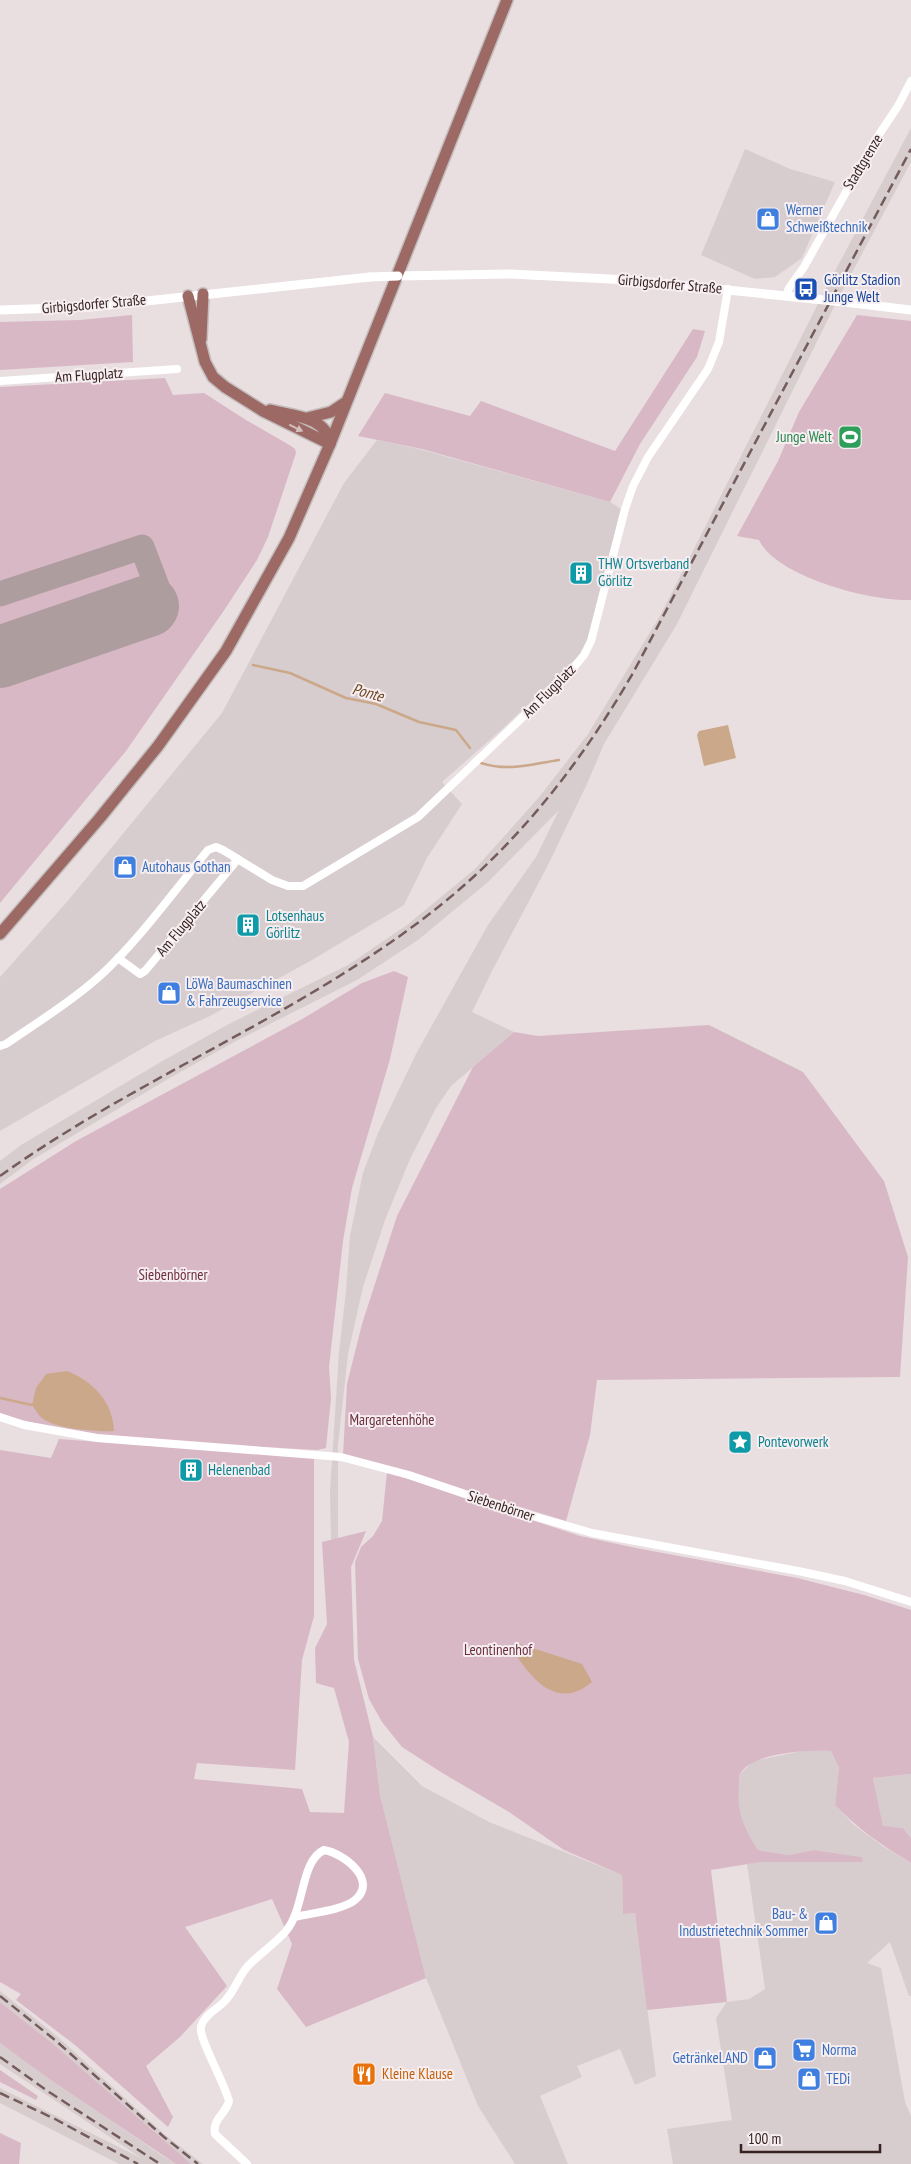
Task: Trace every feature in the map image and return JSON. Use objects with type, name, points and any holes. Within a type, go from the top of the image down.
[{"type":"main road","points":[[0,934],[158,746],[226,651],[288,538],[330,444],[507,0]]},
{"type":"main road","points":[[200,344],[203,294]]},
{"type":"main road","points":[[188,296],[200,344],[213,376],[225,387],[278,419],[330,444]]},
{"type":"main road","points":[[306,418],[331,412],[346,402]]},
{"type":"main road","points":[[254,404],[306,418],[324,428],[329,435],[330,444]]},
{"type":"street","name":"Stadtgrenze","points":[[786,296],[874,142],[898,106],[911,80]]},
{"type":"street","name":"Girbigsdorfer Straße","points":[[0,310],[90,307],[370,277],[510,274],[630,280],[911,310]]},
{"type":"street","name":"Am Flugplatz","points":[[0,1046],[6,1044],[61,1006],[100,975],[118,958],[208,850],[216,848],[272,880],[288,886],[303,886],[418,817],[570,672],[584,655],[591,641],[624,513],[633,486],[648,457],[708,369],[719,342],[728,289]]},
{"type":"street","name":"Am Flugplatz","points":[[0,381],[177,369]]},
{"type":"street","name":"Am Flugplatz","points":[[118,958],[140,974],[145,970],[238,859]]},
{"type":"street","name":"Siebenbörner","points":[[0,1417],[24,1425],[96,1438],[342,1457],[372,1464],[512,1510],[592,1533],[845,1581],[911,1602]]},
{"type":"street","points":[[247,2164],[215,2134],[214,2128],[217,2119],[229,2101],[217,2067],[203,2041],[200,2032],[201,2024],[233,1991],[246,1968],[287,1930],[295,1917],[309,1866],[318,1853],[324,1850],[331,1851],[352,1864],[362,1879],[363,1887],[357,1899],[332,1909],[295,1917]]},
{"type":"shaded area","points":[[911,128],[911,162],[840,295],[677,624],[604,744],[548,865],[472,1012],[514,1032],[451,1086],[436,1108],[410,1159],[385,1220],[363,1287],[348,1354],[338,1445],[338,1540],[331,1539],[330,1492],[339,1352],[350,1236],[363,1173],[378,1133],[416,1054],[488,925],[536,857],[559,810],[488,882],[418,940],[357,980],[236,1041],[168,1079],[32,1160],[0,1184],[0,1161],[21,1145],[159,1063],[227,1025],[348,965],[407,925],[475,869],[540,796],[588,734],[660,616],[826,288]]},
{"type":"shaded area","name":"Werner Schweißtechnik","points":[[745,149],[790,169],[835,182],[802,258],[775,277],[755,279],[701,255]]},
{"type":"shaded area","points":[[377,440],[419,449],[610,502],[621,509],[590,635],[581,654],[500,731],[442,782],[462,804],[427,858],[404,905],[312,960],[210,1016],[155,1041],[0,1131],[0,977],[66,903],[222,713],[344,483]]},
{"type":"shaded area","points":[[728,725],[736,758],[704,766],[697,735],[699,731]]},
{"type":"shaded area","points":[[67,1371],[85,1381],[100,1394],[110,1411],[114,1431],[87,1430],[56,1425],[48,1422],[38,1414],[32,1405],[36,1388],[46,1374]]},
{"type":"shaded area","points":[[520,1644],[582,1664],[592,1682],[580,1690],[569,1693],[558,1693],[548,1689],[530,1674],[515,1653]]},
{"type":"shaded area","points":[[373,1737],[422,1786],[489,1822],[622,1875],[623,1914],[635,1913],[656,2076],[635,2085],[620,2049],[577,2066],[582,2077],[540,2096],[568,2164],[515,2164],[478,2106],[426,1978],[380,1795]]},
{"type":"shaded area","points":[[807,1750],[831,1751],[839,1768],[835,1805],[854,1825],[884,1847],[911,1863],[911,1996],[909,1996],[890,1942],[867,1963],[881,1968],[905,2102],[911,2116],[911,2164],[673,2164],[667,2129],[732,2120],[716,2018],[727,2002],[749,1999],[765,1989],[747,1864],[760,1862],[862,1862],[862,1857],[814,1850],[789,1855],[758,1850],[742,1825],[737,1798],[740,1774],[753,1761]]},
{"type":"shaded area","points":[[911,1774],[911,1838],[903,1828],[883,1827],[873,1778]]},
{"type":"shaded area","points":[[0,1991],[58,2037],[164,2134],[203,2164],[191,2164],[160,2139],[52,2043],[0,2002]]},
{"type":"shaded area","points":[[0,2043],[176,2164],[119,2164],[0,2103],[0,2088],[143,2159],[0,2064]]},
{"type":"green space","points":[[132,315],[133,362],[0,370],[0,322],[80,320]]},
{"type":"green space","name":"Junge Welt","points":[[857,315],[911,321],[911,600],[874,597],[827,585],[785,565],[769,553],[759,540],[737,536],[778,461],[799,412]]},
{"type":"green space","points":[[693,329],[705,331],[697,357],[640,444],[610,502],[422,449],[358,436],[385,393],[470,416],[481,401],[615,451]]},
{"type":"green space","points":[[165,378],[173,395],[204,393],[291,446],[295,449],[296,453],[268,537],[257,560],[225,609],[126,751],[0,903],[0,387]]},
{"type":"green space","name":"Siebenbörner","points":[[394,971],[408,977],[390,1059],[352,1188],[343,1241],[329,1367],[331,1398],[326,1448],[317,1450],[117,1437],[39,1424],[0,1414],[0,1189],[76,1141],[304,1018],[362,983]]},
{"type":"green space","name":"Margaretenhöhe","points":[[709,1025],[803,1072],[884,1181],[908,1257],[900,1377],[597,1380],[590,1435],[566,1521],[407,1472],[343,1455],[347,1384],[362,1324],[397,1216],[473,1067],[514,1032],[538,1036]]},
{"type":"green space","points":[[59,1439],[314,1458],[314,1616],[302,1660],[295,1770],[197,1763],[194,1779],[302,1789],[310,1812],[344,1813],[349,1742],[334,1688],[316,1683],[315,1648],[327,1624],[322,1542],[366,1531],[351,1567],[354,1660],[373,1737],[380,1795],[426,1978],[306,2027],[277,1989],[292,1944],[272,1899],[185,1927],[227,1986],[180,2037],[146,2066],[173,2117],[168,2127],[75,2045],[16,2000],[21,1994],[0,1982],[0,1450],[51,1458]]},
{"type":"green space","name":"Leontinenhof","points":[[387,1472],[580,1536],[797,1578],[864,1595],[911,1610],[911,1774],[873,1778],[883,1826],[903,1828],[911,1838],[911,1863],[871,1837],[835,1805],[839,1768],[831,1751],[796,1752],[756,1761],[740,1774],[738,1795],[742,1819],[758,1850],[789,1855],[814,1850],[862,1857],[863,1862],[760,1862],[711,1870],[727,2002],[647,2010],[635,1913],[623,1914],[622,1875],[564,1850],[509,1812],[402,1747],[382,1722],[369,1699],[358,1659],[355,1562],[361,1547],[373,1536],[382,1521]]},
{"type":"green space","points":[[0,2002],[52,2043],[191,2164],[176,2164],[48,2078],[0,2043]]},
{"type":"green space","points":[[0,2070],[38,2096],[36,2100],[0,2082]]},
{"type":"green space","points":[[0,2133],[21,2143],[19,2164],[0,2164]]},
{"type":"waterway","name":"Ponte","points":[[253,665],[290,673],[346,698],[376,704],[419,722],[456,730],[470,748]]},
{"type":"waterway","name":"Ponte","points":[[481,763],[491,766],[511,767],[559,760]]},
{"type":"waterway","name":"Siebenbörner","points":[[0,1398],[32,1405]]},
{"type":"taxiway","points":[[0,594],[142,547],[158,589],[148,606]]},
{"type":"runway","points":[[0,657],[148,606]]},
{"type":"railway","points":[[0,1176],[110,1106],[280,1011],[390,943],[442,904],[471,879],[524,826],[571,768],[633,673],[911,149]]},
{"type":"railway","points":[[0,1996],[55,2040],[164,2137],[198,2164]]},
{"type":"railway","points":[[0,2057],[49,2092],[160,2164]]},
{"type":"railway","points":[[0,2093],[55,2119],[138,2164]]},
{"type":"place","name":"Werner Schweißtechnik","points":[[768,219]]},
{"type":"place","name":"Görlitz Stadion Junge Welt","points":[[806,289]]},
{"type":"place","name":"Junge Welt","points":[[850,437]]},
{"type":"place","name":"THW Ortsverband Görlitz","points":[[581,573]]},
{"type":"place","name":"Autohaus Gothan","points":[[125,867]]},
{"type":"place","name":"Lotsenhaus Görlitz","points":[[248,925]]},
{"type":"place","name":"LöWa Baumaschinen & Fahrzeugservice","points":[[169,993]]},
{"type":"place","name":"Pontevorwerk","points":[[740,1442]]},
{"type":"place","name":"Helenenbad","points":[[191,1470]]},
{"type":"place","name":"Bau- & Industrietechnik Sommer","points":[[826,1923]]},
{"type":"place","name":"Norma","points":[[804,2050]]},
{"type":"place","name":"GetränkeLAND","points":[[765,2058]]},
{"type":"place","name":"Kleine Klause","points":[[364,2074]]},
{"type":"place","name":"TEDi","points":[[809,2079]]}]
